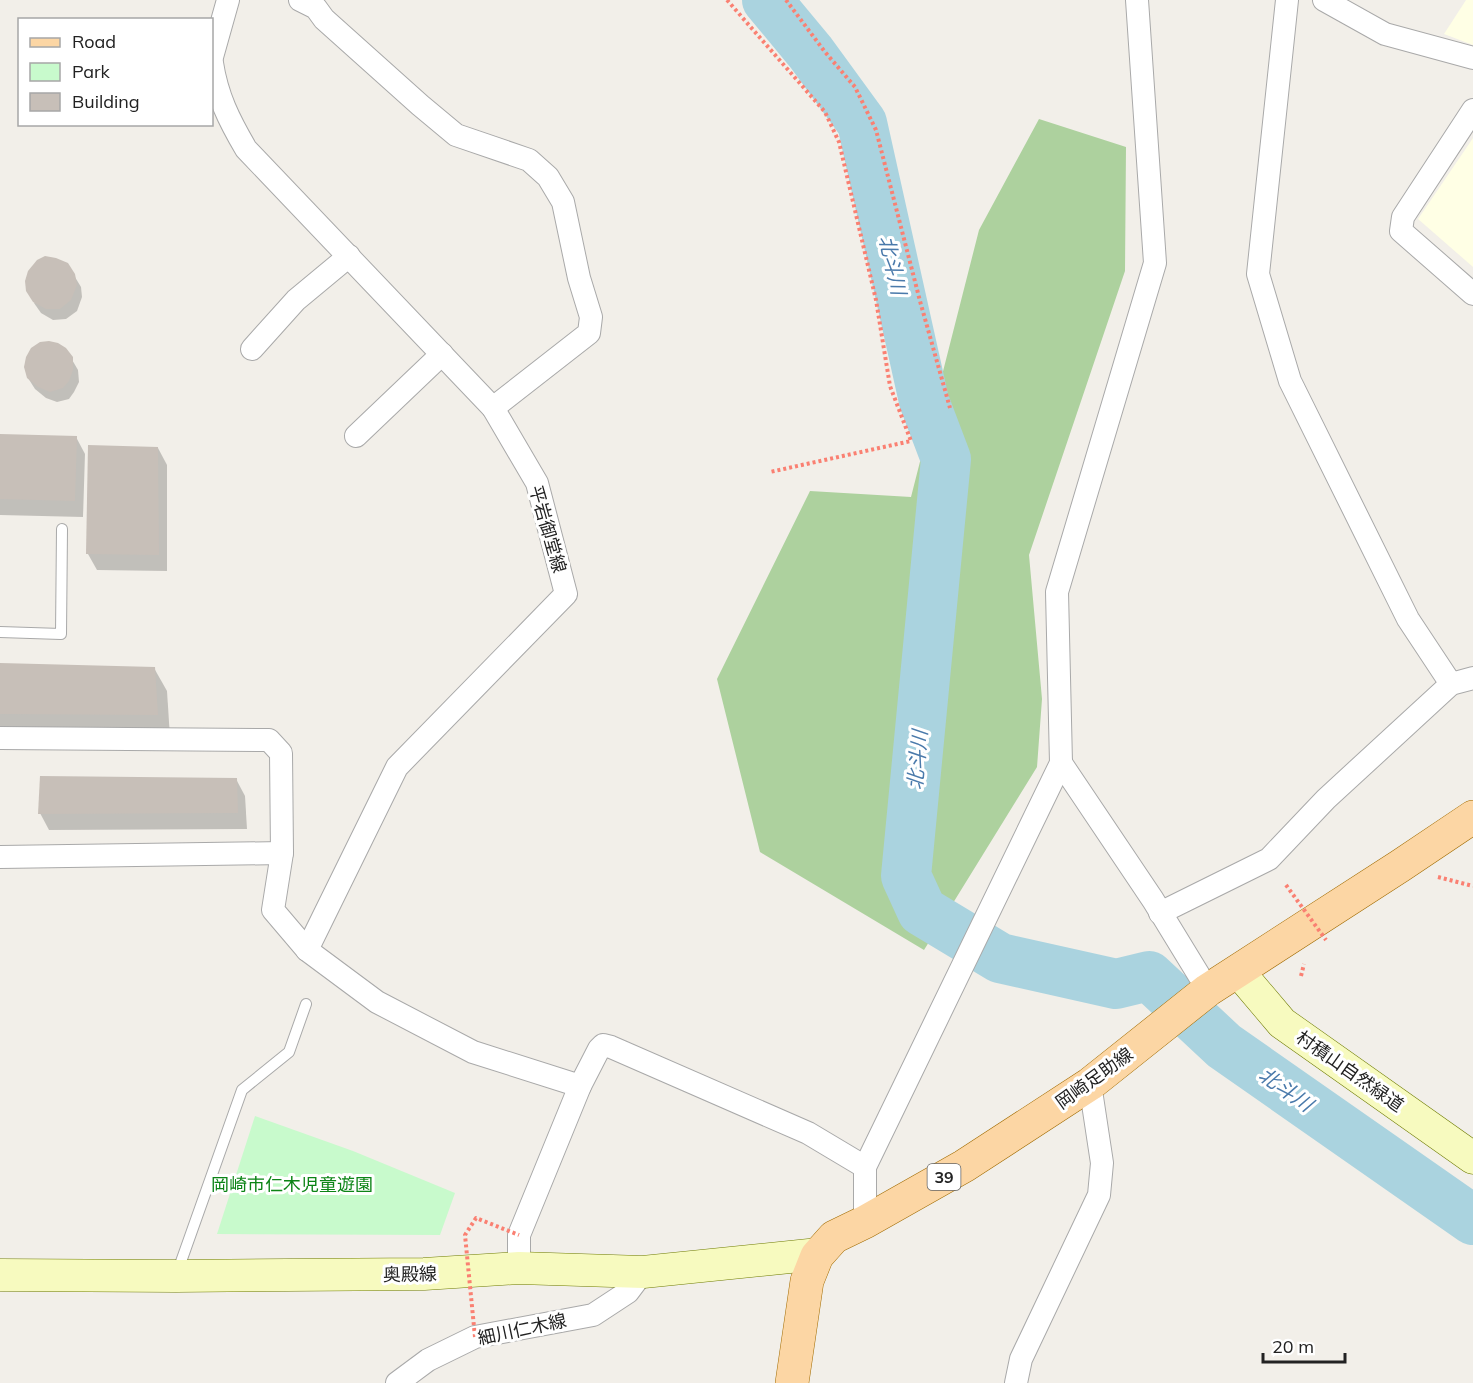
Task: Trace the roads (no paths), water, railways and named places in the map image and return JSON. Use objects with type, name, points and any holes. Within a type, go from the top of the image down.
[{"type":"main road","name":"岡崎足助線","points":[[792,1383],[807,1281],[819,1254],[834,1237],[964,1166],[1090,1084],[1193,1003],[1238,971],[1473,817]]},
{"type":"street","points":[[213,53],[228,0]]},
{"type":"street","points":[[300,0],[316,8],[324,19],[456,135],[529,160],[548,177],[563,202],[579,278],[591,317],[589,333],[493,408]]},
{"type":"street","points":[[865,1222],[865,1167],[1061,763],[1057,592],[1155,263],[1137,0]]},
{"type":"street","points":[[1287,0],[1258,274],[1290,381],[1408,619],[1451,684]]},
{"type":"street","points":[[1324,0],[1385,34],[1473,58]]},
{"type":"street","name":"平岩御堂線","points":[[213,69],[215,82],[229,120],[246,149],[493,408],[537,483],[566,594],[397,767],[307,950]]},
{"type":"street","points":[[1473,110],[1403,217],[1401,231],[1473,294]]},
{"type":"street","points":[[252,349],[296,300],[349,256]]},
{"type":"street","points":[[356,436],[442,354]]},
{"type":"street","points":[[1160,913],[1269,859],[1326,799],[1451,684],[1473,678]]},
{"type":"street","points":[[0,738],[269,740],[281,753],[282,853],[273,910],[307,950],[377,1002],[473,1052],[580,1086]]},
{"type":"street","points":[[1061,763],[1153,900],[1160,913],[1193,1003]]},
{"type":"street","points":[[0,857],[282,853]]},
{"type":"street","name":"村積山自然緑道","points":[[1238,971],[1282,1023],[1473,1158]]},
{"type":"street","points":[[519,1268],[519,1235],[580,1086],[598,1049],[603,1045],[808,1133],[865,1167]]},
{"type":"street","points":[[1016,1383],[1021,1359],[1099,1195],[1102,1163],[1090,1084]]},
{"type":"street","name":"奥殿線","points":[[0,1275],[424,1274],[519,1268],[643,1272],[819,1254]]},
{"type":"street","name":"細川仁木線","points":[[397,1383],[428,1360],[475,1337],[594,1315],[628,1292],[643,1272]]},
{"type":"lane","points":[[0,632],[61,634],[62,529]]},
{"type":"lane","points":[[176,1276],[242,1089],[289,1052],[306,1004]]},
{"type":"waterway","name":"北斗川","points":[[767,0],[811,53],[862,123],[924,401],[946,459],[906,876],[922,911],[1000,958],[1116,984],[1149,976],[1224,1046],[1473,1220]]},
{"type":"park label","name":"岡崎市仁木児童遊園","points":[[292,1184]]}]
